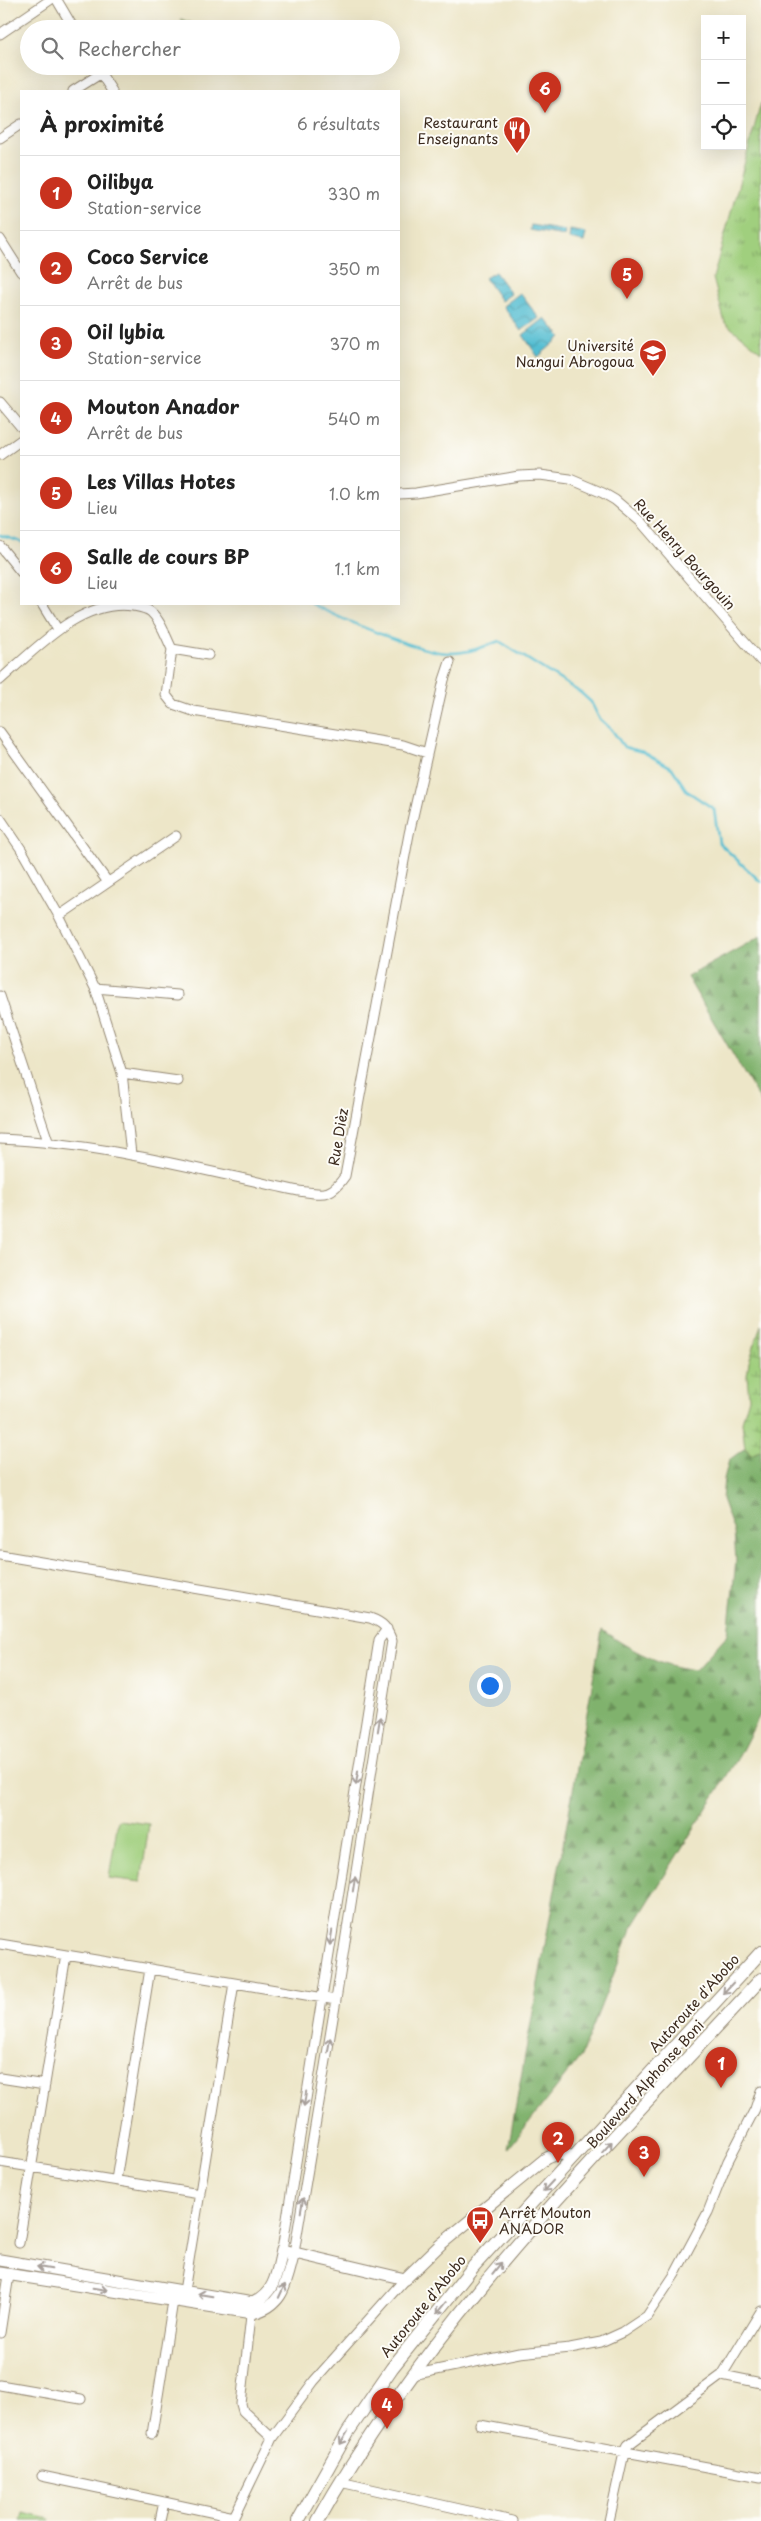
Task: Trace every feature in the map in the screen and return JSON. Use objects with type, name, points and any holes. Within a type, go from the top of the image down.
[{"type":"main road","name":"Autoroute d'Abobo","points":[[298,2521],[348,2432],[392,2368],[473,2267],[761,1952]]},
{"type":"main road","name":"Boulevard Alphonse Boni","points":[[318,2521],[340,2482],[412,2374],[501,2263],[761,1979]]},
{"type":"main road","points":[[0,2260],[184,2291],[264,2311],[275,2303],[283,2291],[288,2252],[405,2279],[440,2245],[545,2159],[554,2154],[574,2157]]},
{"type":"main road","points":[[4,2274],[173,2301],[252,2308]]},
{"type":"street","points":[[21,20],[50,0]]},
{"type":"street","points":[[57,0],[69,20]]},
{"type":"street","points":[[0,34],[20,20]]},
{"type":"street","points":[[74,90],[92,75]]},
{"type":"street","points":[[101,75],[111,90]]},
{"type":"street","points":[[0,138],[20,125]]},
{"type":"street","points":[[0,239],[20,270]]},
{"type":"street","points":[[0,402],[20,426]]},
{"type":"street","points":[[0,456],[20,441]]},
{"type":"street","name":"Rue Henry Bourgouin","points":[[400,494],[526,476],[556,477],[585,485],[616,500],[641,522],[761,661]]},
{"type":"street","points":[[0,546],[20,571]]},
{"type":"street","points":[[43,605],[58,630]]},
{"type":"street","points":[[0,680],[58,630],[100,606],[110,605]]},
{"type":"street","points":[[129,605],[138,606],[150,612],[172,649],[166,695],[173,704],[193,711],[404,745],[427,752]]},
{"type":"street","points":[[172,649],[208,655]]},
{"type":"street","name":"Rue Dièz","points":[[0,1139],[48,1141],[131,1154],[299,1191],[323,1194],[336,1189],[345,1176],[427,752],[450,662]]},
{"type":"street","points":[[0,732],[107,881]]},
{"type":"street","points":[[0,818],[21,849],[59,916],[95,988],[122,1073],[131,1154]]},
{"type":"street","points":[[59,916],[107,881],[176,836]]},
{"type":"street","points":[[95,988],[178,995]]},
{"type":"street","points":[[0,996],[48,1141]]},
{"type":"street","points":[[122,1073],[178,1081]]},
{"type":"street","points":[[0,1555],[370,1618],[381,1622],[387,1629],[392,1641],[336,2000],[288,2252]]},
{"type":"street","points":[[288,2252],[321,1998],[379,1640],[387,1629]]},
{"type":"street","points":[[0,1944],[336,2000]]},
{"type":"street","points":[[19,2243],[66,1955]]},
{"type":"street","points":[[116,2180],[150,1969]]},
{"type":"street","points":[[184,2291],[234,1983]]},
{"type":"street","points":[[0,2078],[45,2085]]},
{"type":"street","points":[[412,2374],[519,2353],[570,2348],[601,2342],[623,2332],[646,2316],[675,2274],[708,2212],[728,2161],[758,2112],[761,2091]]},
{"type":"street","points":[[0,2162],[200,2194]]},
{"type":"street","points":[[0,2333],[4,2274]]},
{"type":"street","points":[[42,2476],[233,2519],[272,2438],[314,2381],[405,2279]]},
{"type":"street","points":[[152,2434],[173,2301]]},
{"type":"street","points":[[252,2308],[241,2404],[243,2411],[272,2438]]},
{"type":"street","points":[[609,2521],[624,2453],[634,2439],[722,2375],[761,2311]]},
{"type":"street","points":[[722,2375],[761,2384]]},
{"type":"street","points":[[0,2385],[81,2399]]},
{"type":"street","points":[[480,2425],[761,2477]]},
{"type":"street","points":[[340,2482],[490,2518],[513,2521]]},
{"type":"street","points":[[160,2521],[164,2502]]},
{"type":"green space","points":[[761,103],[761,352],[725,323],[713,278]]},
{"type":"green space","points":[[761,936],[761,1102],[687,977]]},
{"type":"green space","points":[[761,1325],[761,1450],[751,1455],[745,1448],[742,1422],[749,1398],[747,1376],[749,1362]]},
{"type":"green space","points":[[745,1448],[751,1455],[761,1450],[761,1713],[739,1756],[632,1928],[581,2056],[508,2149],[602,1630],[646,1656],[670,1665],[695,1670],[728,1634],[736,1561],[734,1532],[722,1499],[724,1479],[729,1460]]},
{"type":"green space","points":[[118,1820],[149,1824],[141,1882],[109,1878]]},
{"type":"green space","points":[[23,2513],[50,2519],[49,2521],[21,2521]]},
{"type":"water","points":[[531,225],[565,231],[564,236],[530,230]]},
{"type":"water","points":[[570,230],[586,233],[584,242],[569,239]]},
{"type":"water","points":[[495,272],[511,294],[501,301],[485,278]]},
{"type":"water","points":[[520,293],[539,318],[521,331],[503,306]]},
{"type":"water","points":[[545,318],[561,337],[538,357],[523,335]]},
{"type":"waterway","points":[[0,535],[20,542]]},
{"type":"waterway","points":[[314,605],[401,642],[438,652],[464,652],[499,641],[581,693],[591,702],[599,718],[612,730],[624,747],[643,752],[672,768],[687,791],[714,809],[719,843],[761,882]]},
{"type":"place","name":"Salle de cours BP","points":[[545,113]]},
{"type":"place","name":"Restaurant Enseignants","points":[[517,154]]},
{"type":"place","name":"Les Villas Hotes","points":[[627,299]]},
{"type":"place","name":"Université Nangui Abrogoua","points":[[653,377]]},
{"type":"place","name":"Oilibya","points":[[721,2088]]},
{"type":"place","name":"Coco Service","points":[[558,2163]]},
{"type":"place","name":"Oil lybia","points":[[644,2177]]},
{"type":"place","name":"Arrêt Mouton ANADOR","points":[[480,2244]]},
{"type":"place","name":"Mouton Anador","points":[[387,2429]]}]
